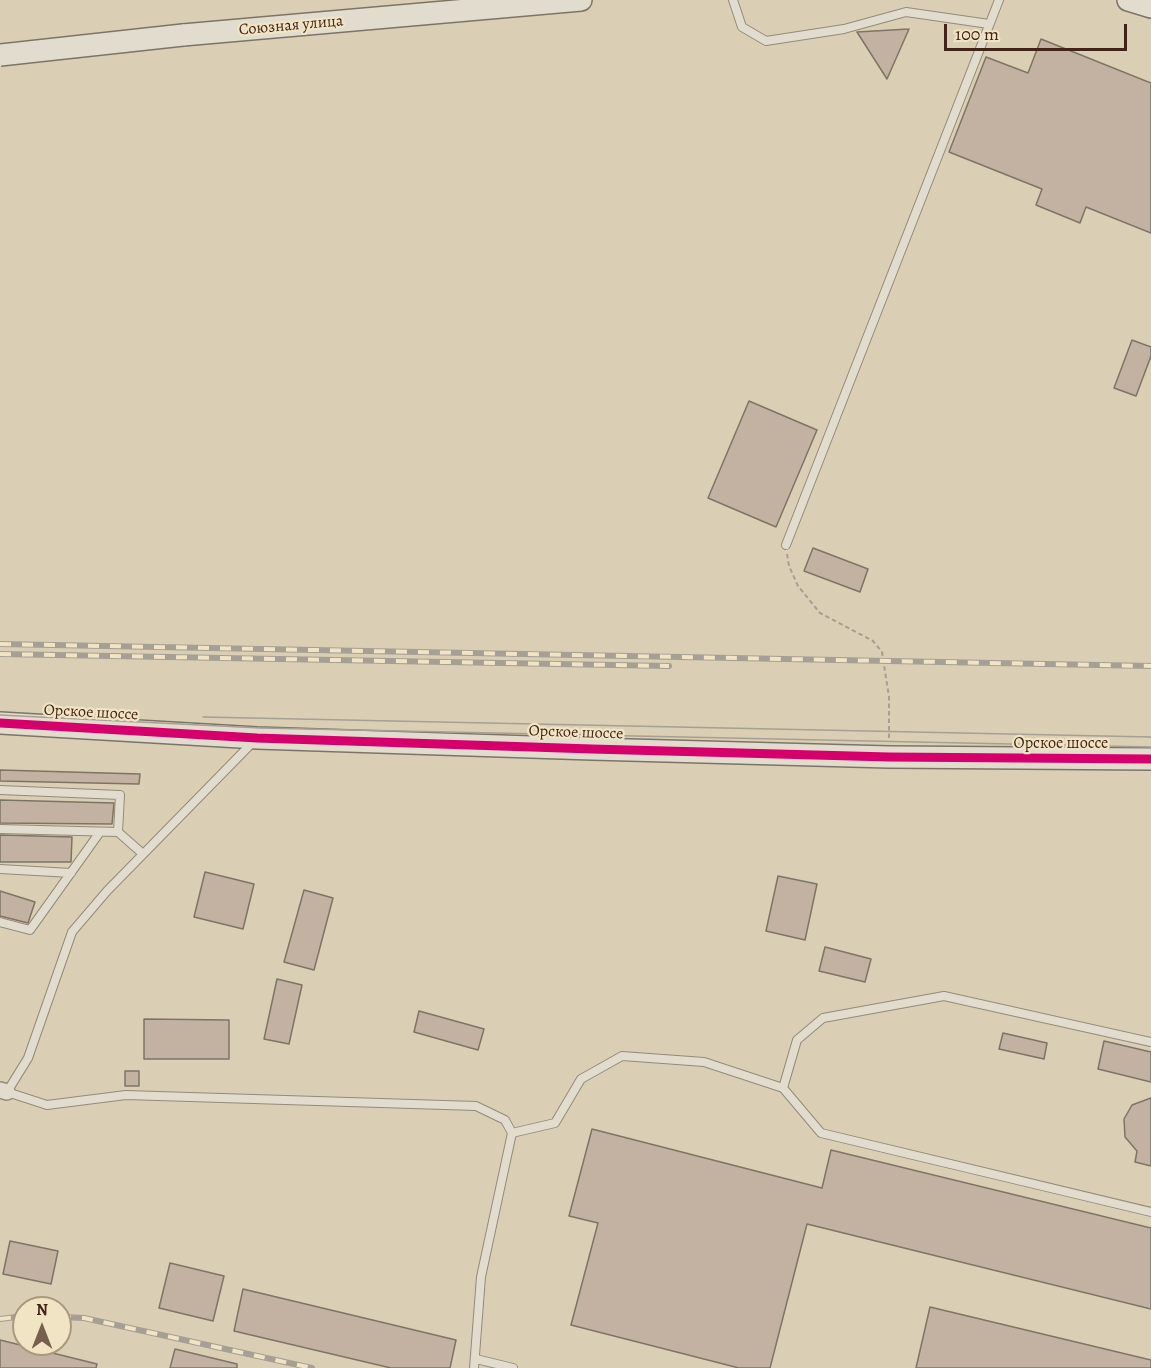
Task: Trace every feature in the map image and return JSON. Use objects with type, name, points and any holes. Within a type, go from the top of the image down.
[{"type":"street","name":"Союзная улица","points":[[0,55],[183,35],[582,0]]},
{"type":"street","points":[[1128,0],[1151,7]]},
{"type":"street","name":"Орское шоссе","points":[[0,723],[257,738],[889,758],[1151,759]]},
{"type":"lane","points":[[733,0],[742,27],[766,41],[844,29],[906,12],[989,24]]},
{"type":"lane","points":[[786,545],[999,0]]},
{"type":"lane","points":[[257,738],[107,891],[72,932],[28,1058],[4,1091],[47,1104],[126,1095],[476,1106],[505,1120],[512,1133],[481,1277],[474,1368]]},
{"type":"lane","points":[[0,790],[120,795],[118,832]]},
{"type":"lane","points":[[0,829],[118,832],[143,854]]},
{"type":"lane","points":[[0,922],[30,930],[100,832]]},
{"type":"lane","points":[[0,869],[71,873]]},
{"type":"lane","points":[[783,1088],[797,1040],[823,1018],[944,996],[1151,1041]]},
{"type":"lane","points":[[512,1133],[555,1123],[581,1079],[622,1056],[704,1062],[783,1088],[821,1132],[1151,1212]]},
{"type":"lane","points":[[476,1359],[513,1368]]},
{"type":"path","points":[[786,545],[789,567],[798,586],[820,613],[873,641],[882,652],[889,697],[889,758]]},
{"type":"building","points":[[909,29],[887,79],[857,32]]},
{"type":"building","points":[[1041,39],[1151,83],[1151,233],[1086,207],[1080,223],[1036,205],[1042,189],[949,152],[986,57],[1028,73]]},
{"type":"building","points":[[1132,340],[1151,347],[1151,356],[1136,396],[1114,388]]},
{"type":"building","points":[[749,401],[817,430],[776,527],[708,498]]},
{"type":"building","points":[[813,548],[868,569],[860,592],[804,571]]},
{"type":"building","points":[[0,770],[140,774],[139,784],[0,781]]},
{"type":"building","points":[[0,800],[114,803],[112,824],[0,823]]},
{"type":"building","points":[[0,835],[72,837],[71,862],[0,862]]},
{"type":"building","points":[[205,872],[254,884],[243,929],[194,917]]},
{"type":"building","points":[[778,876],[817,884],[805,940],[766,931]]},
{"type":"building","points":[[304,890],[333,898],[314,970],[284,962]]},
{"type":"building","points":[[0,891],[35,902],[28,923],[0,916]]},
{"type":"building","points":[[825,947],[871,959],[865,982],[819,971]]},
{"type":"building","points":[[277,979],[302,985],[289,1044],[264,1039]]},
{"type":"building","points":[[419,1011],[484,1029],[478,1050],[414,1032]]},
{"type":"building","points":[[144,1019],[229,1020],[229,1059],[144,1059]]},
{"type":"building","points":[[1003,1033],[1047,1043],[1044,1059],[999,1049]]},
{"type":"building","points":[[1104,1041],[1151,1052],[1151,1082],[1098,1069]]},
{"type":"building","points":[[125,1071],[139,1071],[139,1086],[125,1086]]},
{"type":"building","points":[[1151,1098],[1151,1166],[1135,1162],[1137,1151],[1125,1137],[1124,1119],[1132,1105]]},
{"type":"building","points":[[592,1129],[822,1188],[831,1150],[1151,1228],[1151,1309],[807,1224],[770,1368],[739,1368],[571,1325],[598,1223],[569,1216]]},
{"type":"building","points":[[10,1241],[58,1251],[51,1284],[3,1274]]},
{"type":"building","points":[[170,1263],[224,1276],[213,1321],[159,1308]]},
{"type":"building","points":[[243,1289],[456,1340],[450,1368],[391,1368],[234,1331]]},
{"type":"building","points":[[930,1307],[1151,1360],[1151,1368],[916,1368]]},
{"type":"building","points":[[0,1340],[12,1343],[12,1356],[65,1356],[97,1364],[96,1368],[0,1368]]},
{"type":"building","points":[[175,1349],[237,1364],[237,1368],[170,1368]]},
{"type":"tram line","points":[[0,715],[260,728],[1151,747]]},
{"type":"tram line","points":[[203,717],[1151,737]]},
{"type":"railway","points":[[0,644],[1151,666]]},
{"type":"railway","points":[[0,654],[669,666]]},
{"type":"railway","points":[[0,1319],[12,1318]]},
{"type":"railway","points":[[72,1318],[84,1318],[312,1368]]},
{"type":"cycle path","points":[[0,723],[257,738],[592,749],[889,757],[1151,759]]}]
